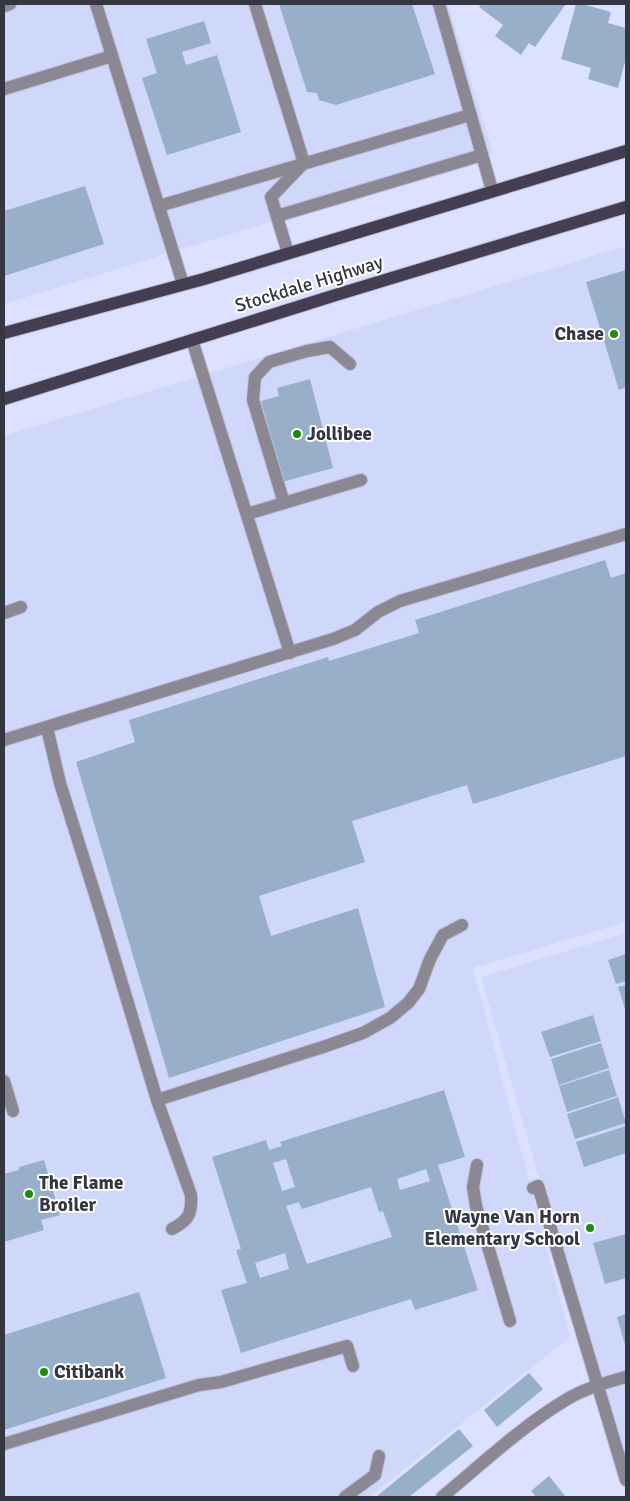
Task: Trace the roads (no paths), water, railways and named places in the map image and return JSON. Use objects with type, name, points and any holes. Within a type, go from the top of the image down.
[{"type":"main road","name":"Stockdale Highway","points":[[4,333],[183,284],[626,151]]},
{"type":"main road","name":"Stockdale Highway","points":[[4,399],[626,207]]},
{"type":"street","points":[[4,6],[10,4]]},
{"type":"street","points":[[96,4],[183,284]]},
{"type":"street","points":[[256,4],[304,163]]},
{"type":"street","points":[[439,4],[492,190]]},
{"type":"street","points":[[4,89],[112,56]]},
{"type":"street","points":[[159,206],[470,115]]},
{"type":"street","points":[[277,216],[482,155]]},
{"type":"street","points":[[288,253],[271,197],[304,163]]},
{"type":"street","points":[[192,340],[290,653]]},
{"type":"street","points":[[284,503],[253,400],[255,378],[269,362],[307,351],[330,347],[350,364]]},
{"type":"street","points":[[247,514],[361,480]]},
{"type":"street","points":[[4,740],[290,653],[355,630],[378,612],[400,601],[626,534]]},
{"type":"street","points":[[4,612],[21,608]]},
{"type":"street","points":[[47,728],[60,783],[157,1100],[191,1195],[192,1210],[184,1222],[172,1229]]},
{"type":"street","points":[[157,1100],[326,1046],[362,1032],[390,1018],[408,1004],[419,989],[430,958],[443,935],[462,925]]},
{"type":"street","points":[[4,1081],[13,1111]]},
{"type":"street","points":[[477,1165],[473,1187],[476,1206],[510,1321]]},
{"type":"street","points":[[533,1188],[538,1186],[626,1480]]},
{"type":"street","points":[[4,1444],[199,1385],[221,1382],[347,1346],[353,1366]]},
{"type":"street","points":[[442,1497],[533,1422],[570,1397],[598,1385],[626,1377]]},
{"type":"street","points":[[345,1497],[375,1475],[379,1456]]},
{"type":"place","name":"Chase","points":[[614,334]]},
{"type":"place","name":"Jollibee","points":[[297,434]]},
{"type":"place","name":"The Flame Broiler","points":[[29,1194]]},
{"type":"place","name":"Wayne Van Horn Elementary School","points":[[590,1228]]},
{"type":"place","name":"Citibank","points":[[44,1372]]}]
